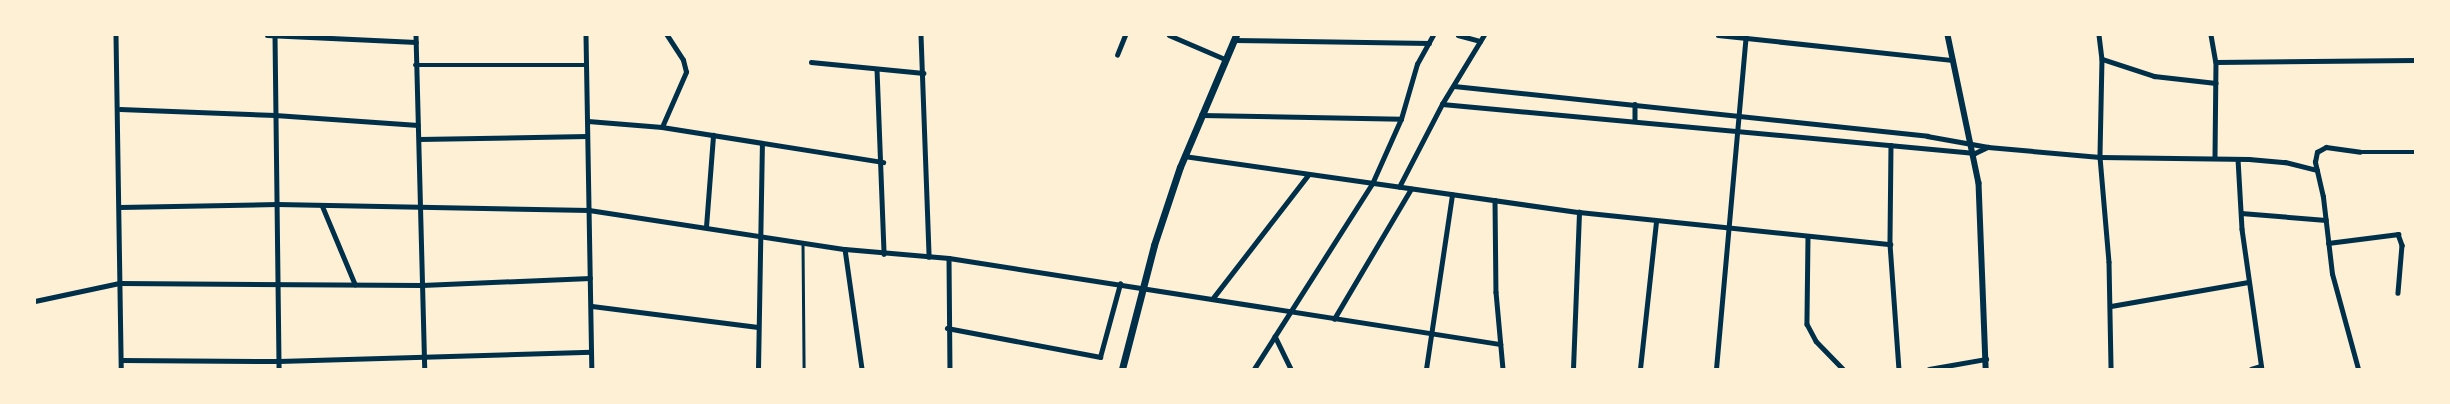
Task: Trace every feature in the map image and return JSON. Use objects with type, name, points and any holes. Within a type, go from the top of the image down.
[{"type":"main road","points":[[1122,369],[1142,288],[1184,156],[1235,38]]},
{"type":"street","points":[[116,35],[120,109],[121,369]]},
{"type":"street","points":[[267,35],[416,42]]},
{"type":"street","points":[[275,35],[279,369]]},
{"type":"street","points":[[416,35],[415,65],[422,208],[425,369]]},
{"type":"street","points":[[586,35],[592,369]]},
{"type":"street","points":[[662,127],[686,72],[683,60],[667,35]]},
{"type":"street","points":[[921,35],[929,257]]},
{"type":"street","points":[[1116,55],[1125,35]]},
{"type":"street","points":[[1169,35],[1224,60]]},
{"type":"street","points":[[1254,369],[1289,310],[1372,184],[1402,119],[1417,64],[1433,35]]},
{"type":"street","points":[[1458,35],[1480,41]]},
{"type":"street","points":[[1399,187],[1442,104],[1484,35]]},
{"type":"street","points":[[1718,35],[1746,36],[1953,60]]},
{"type":"street","points":[[1948,35],[1975,153],[1982,218],[1986,369]]},
{"type":"street","points":[[2099,35],[2102,59],[2100,157],[2110,306],[2111,369]]},
{"type":"street","points":[[2211,35],[2216,62],[2214,158]]},
{"type":"street","points":[[1716,369],[1746,36]]},
{"type":"street","points":[[1235,38],[1430,43]]},
{"type":"street","points":[[2102,59],[2154,76],[2216,83]]},
{"type":"street","points":[[2216,62],[2415,60]]},
{"type":"street","points":[[811,62],[923,73]]},
{"type":"street","points":[[415,65],[586,65]]},
{"type":"street","points":[[877,69],[884,254]]},
{"type":"street","points":[[1454,86],[1739,115],[1973,143],[1988,148],[2100,157],[2214,158],[2285,162],[2316,170]]},
{"type":"street","points":[[1442,104],[1975,153],[1988,148]]},
{"type":"street","points":[[1635,104],[1636,121]]},
{"type":"street","points":[[120,109],[275,114],[418,125]]},
{"type":"street","points":[[1201,115],[1402,119]]},
{"type":"street","points":[[588,121],[662,127],[762,145],[882,162]]},
{"type":"street","points":[[706,227],[713,135]]},
{"type":"street","points":[[419,139],[587,136]]},
{"type":"street","points":[[758,369],[762,145]]},
{"type":"street","points":[[1891,145],[1890,244],[1899,369]]},
{"type":"street","points":[[2358,369],[2332,274],[2326,220],[2316,170],[2317,152],[2323,148],[2360,152],[2415,152]]},
{"type":"street","points":[[1184,156],[1372,184],[1656,222],[1729,228],[1808,238],[1890,244]]},
{"type":"street","points":[[2238,159],[2248,282],[2262,368],[2251,369]]},
{"type":"street","points":[[1213,298],[1308,175]]},
{"type":"street","points":[[1334,319],[1411,189]]},
{"type":"street","points":[[1426,369],[1452,195]]},
{"type":"street","points":[[1495,200],[1500,344],[1503,369]]},
{"type":"street","points":[[120,207],[277,204],[590,210],[884,254],[949,258],[1500,344]]},
{"type":"street","points":[[322,205],[355,284]]},
{"type":"street","points":[[1573,369],[1579,212]]},
{"type":"street","points":[[2241,213],[2326,220]]},
{"type":"street","points":[[1640,369],[1656,222]]},
{"type":"street","points":[[2328,243],[2398,234],[2402,245],[2398,294]]},
{"type":"street","points":[[1808,238],[1807,324],[1816,341],[1843,369]]},
{"type":"street","points":[[845,248],[862,369]]},
{"type":"street","points":[[949,258],[947,328],[950,369]]},
{"type":"street","points":[[35,301],[120,283],[422,285],[590,278]]},
{"type":"street","points":[[2110,306],[2248,282]]},
{"type":"street","points":[[947,328],[1100,357],[1120,284]]},
{"type":"street","points":[[592,306],[758,327]]},
{"type":"street","points":[[1275,336],[1291,369]]},
{"type":"street","points":[[121,360],[279,361],[591,352]]},
{"type":"street","points":[[1930,369],[1986,359]]},
{"type":"lane","points":[[804,242],[804,369]]}]
